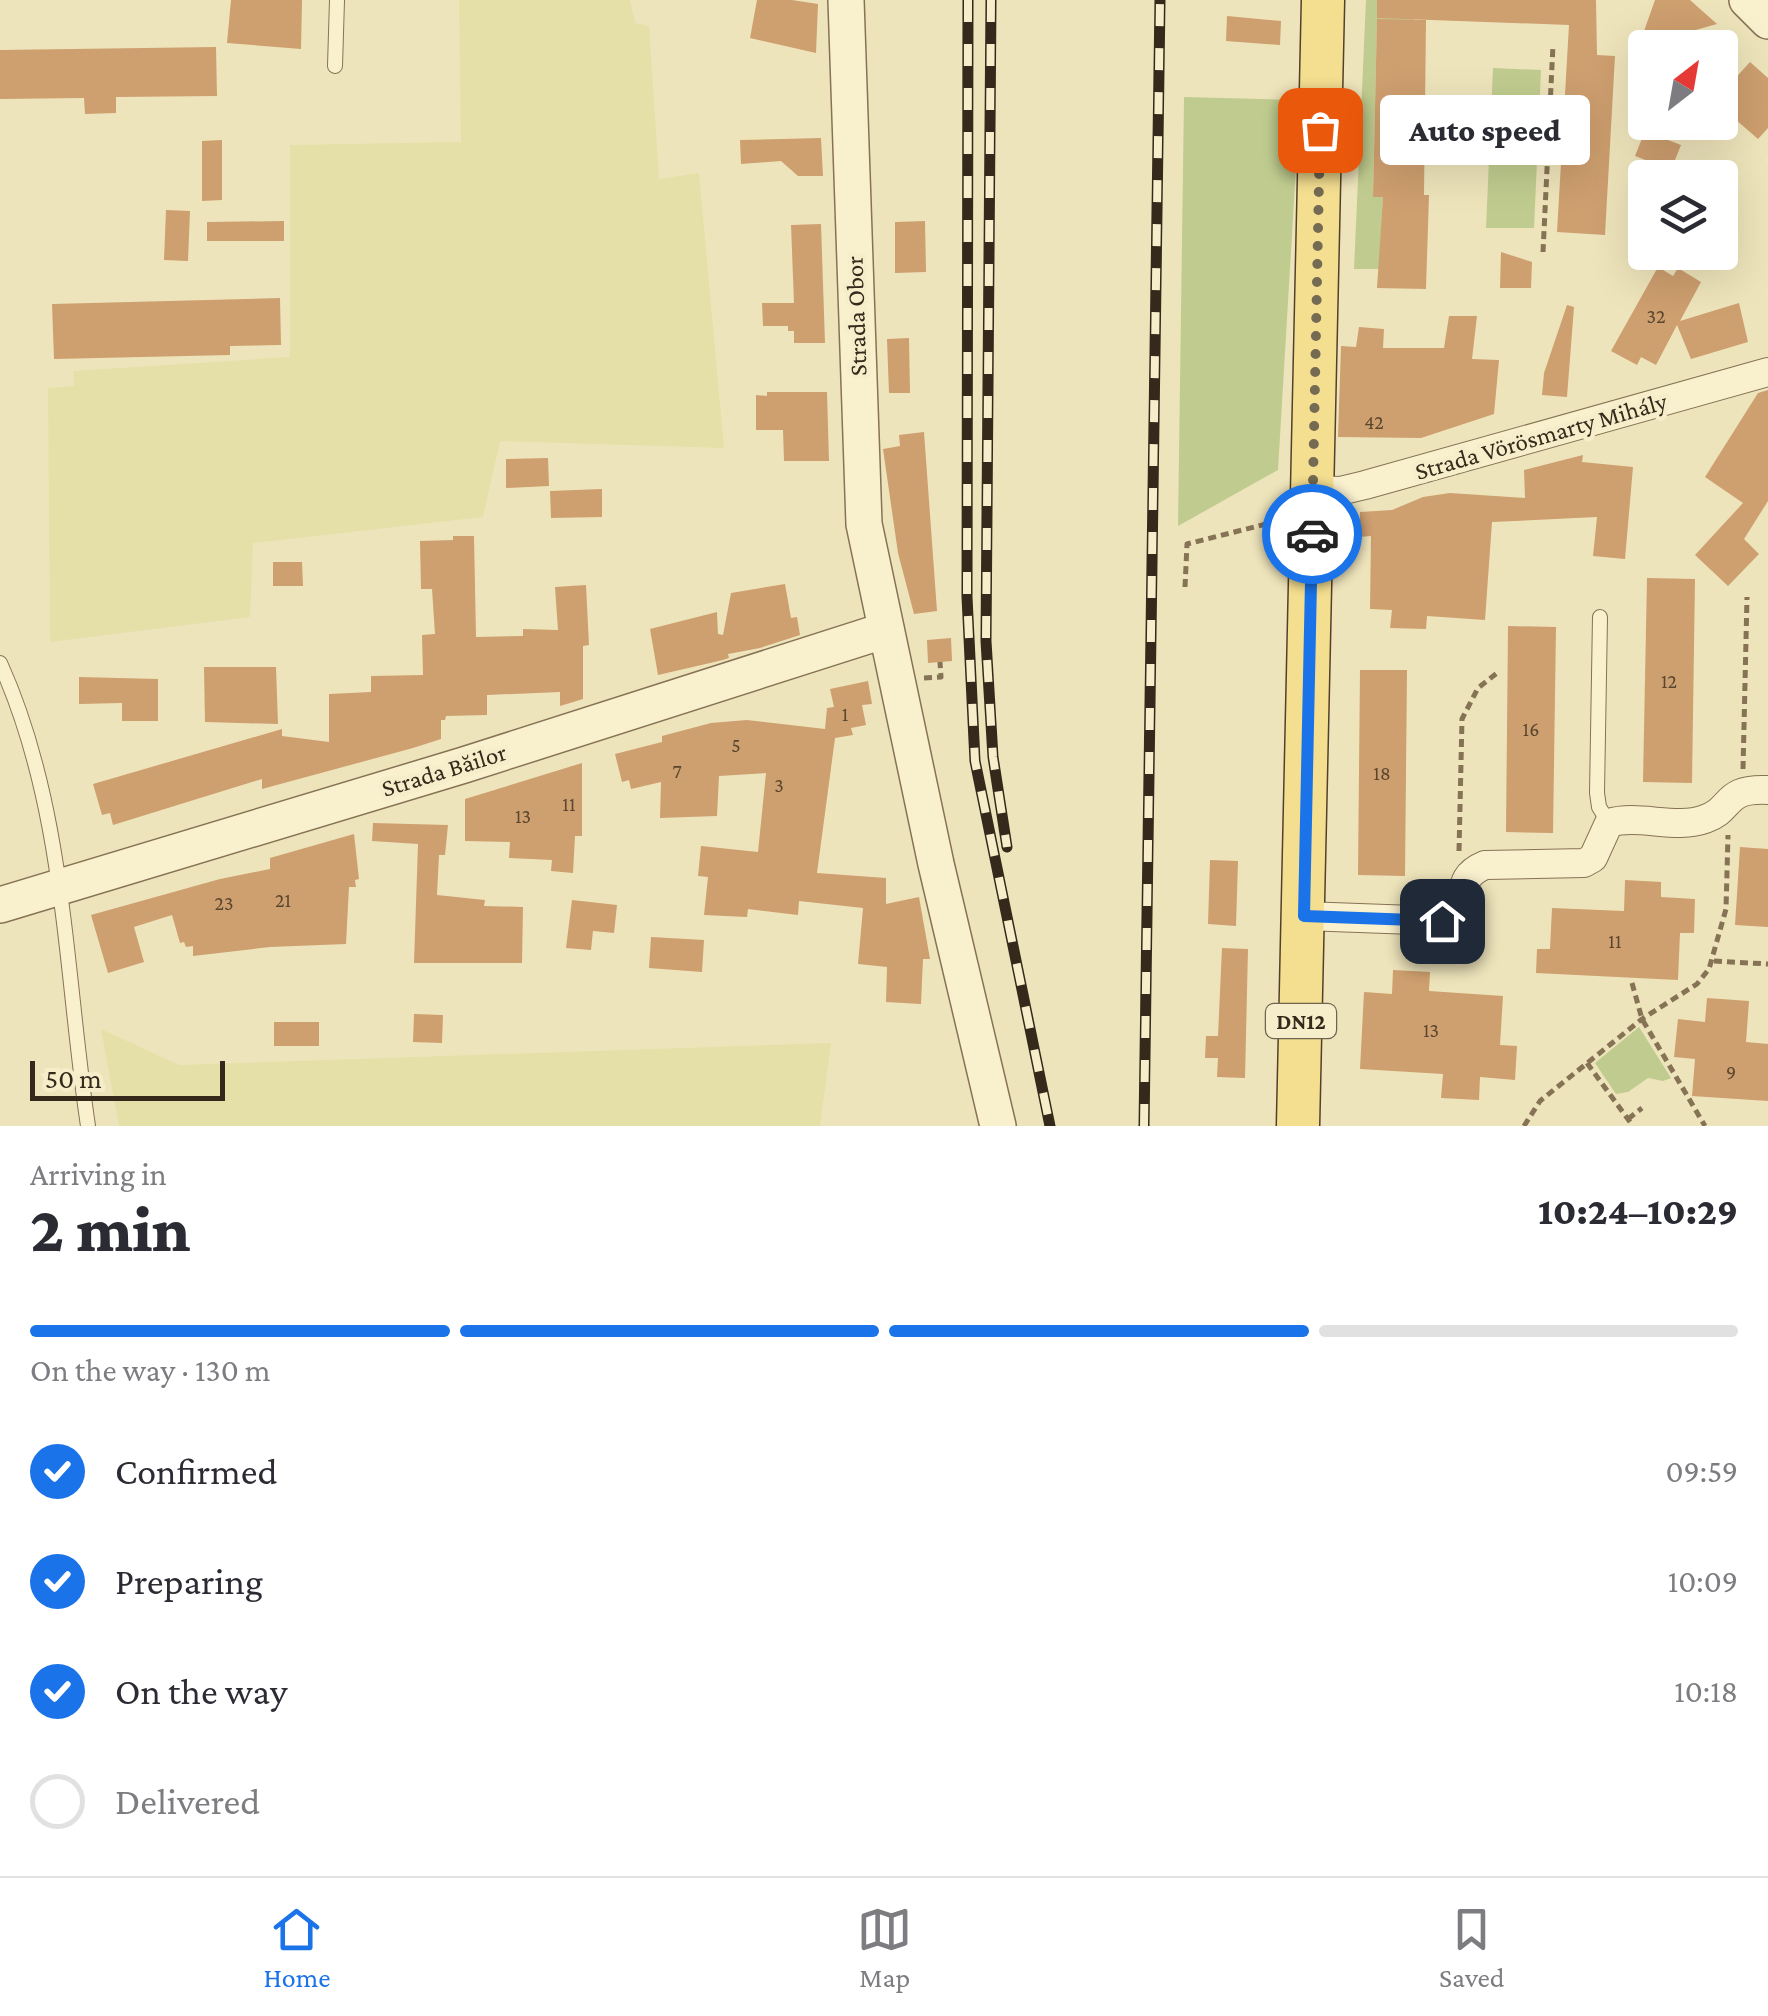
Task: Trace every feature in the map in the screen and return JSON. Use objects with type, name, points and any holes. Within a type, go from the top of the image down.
[{"type":"main road","name":"DN12","points":[[1298,1126],[1323,0]]},
{"type":"street","name":"Strada Obor","points":[[846,0],[864,524],[936,864],[998,1126]]},
{"type":"street","points":[[1747,0],[1768,21]]},
{"type":"street","name":"Strada Vörösmarty Mihály","points":[[1312,502],[1768,372]]},
{"type":"street","name":"Strada Băilor","points":[[0,905],[464,765],[886,630]]},
{"type":"street","points":[[1304,916],[1442,921],[1459,911],[1463,881],[1470,871],[1485,865],[1584,863],[1593,858],[1609,823],[1706,819],[1747,793]]},
{"type":"lane","points":[[335,66],[337,0]]},
{"type":"lane","points":[[1600,617],[1597,793],[1599,808],[1609,823]]},
{"type":"lane","points":[[0,662],[18,704],[40,786],[59,888],[88,1126]]},
{"type":"path","points":[[1543,252],[1553,45]]},
{"type":"path","points":[[1177,545],[1312,502]]},
{"type":"path","points":[[1186,587],[1187,544]]},
{"type":"path","points":[[1524,1126],[1540,1101],[1642,1019],[1697,984],[1714,961],[1747,793],[1747,597]]},
{"type":"path","points":[[1470,871],[1458,862],[1462,719],[1478,688],[1497,673]]},
{"type":"path","points":[[1714,961],[1768,964]]},
{"type":"path","points":[[1632,983],[1642,1019],[1704,1126]]},
{"type":"path","points":[[1587,1063],[1633,1126]]},
{"type":"path","points":[[1628,1118],[1642,1108]]},
{"type":"shaded area","points":[[459,0],[630,0],[635,23],[649,26],[659,179],[699,173],[724,448],[500,441],[483,517],[253,543],[250,617],[50,642],[48,388],[74,386],[73,371],[290,357],[290,145],[461,142]]},
{"type":"shaded area","points":[[101,1029],[179,1065],[831,1043],[820,1126],[119,1126]]},
{"type":"green space","points":[[1366,0],[1415,0],[1414,20],[1377,20],[1373,196],[1383,197],[1379,269],[1354,269]]},
{"type":"green space","points":[[1493,68],[1541,70],[1534,228],[1486,228]]},
{"type":"green space","points":[[1184,97],[1300,100],[1278,470],[1178,526]]},
{"type":"green space","points":[[1639,1027],[1671,1078],[1648,1078],[1628,1092],[1616,1094],[1595,1063]]},
{"type":"building","points":[[231,0],[302,0],[301,49],[227,43]]},
{"type":"building","points":[[757,0],[818,4],[816,53],[750,38]]},
{"type":"building","points":[[1377,0],[1596,0],[1597,55],[1615,56],[1605,235],[1557,232],[1569,25],[1377,18]]},
{"type":"building","points":[[1655,0],[1690,0],[1717,24],[1696,30],[1644,30]]},
{"type":"building","points":[[1227,16],[1281,21],[1280,45],[1226,41]]},
{"type":"building","points":[[1377,19],[1426,20],[1426,289],[1377,288],[1383,197],[1373,197]]},
{"type":"building","points":[[216,47],[217,96],[116,97],[116,113],[85,114],[84,98],[0,99],[0,50]]},
{"type":"building","points":[[1750,62],[1768,78],[1768,128],[1758,139],[1738,122],[1738,75]]},
{"type":"building","points":[[821,138],[823,176],[798,176],[781,161],[741,164],[740,140]]},
{"type":"building","points":[[222,140],[222,200],[202,201],[202,141]]},
{"type":"building","points":[[1641,140],[1668,140],[1681,145],[1675,160],[1635,156]]},
{"type":"building","points":[[166,210],[190,211],[188,261],[164,260]]},
{"type":"building","points":[[284,221],[284,241],[207,241],[207,222]]},
{"type":"building","points":[[925,221],[926,272],[895,273],[895,222]]},
{"type":"building","points":[[821,224],[825,343],[794,343],[794,331],[788,331],[788,326],[763,326],[762,303],[794,303],[791,225]]},
{"type":"building","points":[[1501,252],[1532,262],[1531,288],[1500,288]]},
{"type":"building","points":[[1656,270],[1673,276],[1681,270],[1701,282],[1680,321],[1739,303],[1748,342],[1691,359],[1677,325],[1656,365],[1641,357],[1637,365],[1611,351]]},
{"type":"building","points":[[280,298],[281,345],[230,346],[230,355],[54,359],[52,304]]},
{"type":"building","points":[[1567,305],[1574,307],[1567,397],[1542,395],[1544,373]]},
{"type":"building","points":[[1449,316],[1477,316],[1472,359],[1499,360],[1494,414],[1421,438],[1338,437],[1341,346],[1356,347],[1359,327],[1384,329],[1383,348],[1444,348]]},
{"type":"building","points":[[909,338],[910,393],[889,393],[887,339]]},
{"type":"building","points":[[1768,390],[1768,501],[1744,539],[1759,554],[1728,586],[1695,555],[1743,503],[1705,477],[1758,393]]},
{"type":"building","points":[[767,392],[827,392],[829,461],[784,461],[783,430],[756,430],[756,395],[767,396]]},
{"type":"building","points":[[924,432],[937,611],[914,614],[898,553],[883,449],[900,446],[899,435]]},
{"type":"building","points":[[1583,455],[1582,462],[1633,467],[1625,559],[1593,556],[1597,517],[1492,522],[1485,620],[1427,616],[1426,629],[1390,628],[1392,610],[1370,609],[1371,536],[1359,537],[1360,512],[1392,510],[1423,497],[1450,493],[1525,498],[1524,470]]},
{"type":"building","points":[[548,458],[549,486],[506,488],[506,459]]},
{"type":"building","points":[[602,489],[602,517],[551,518],[550,491]]},
{"type":"building","points":[[453,536],[474,536],[476,637],[523,636],[523,629],[558,630],[555,587],[586,585],[589,645],[583,646],[583,699],[560,706],[560,692],[487,695],[487,715],[446,716],[441,720],[441,739],[413,748],[262,789],[262,779],[113,825],[110,813],[102,815],[93,784],[282,729],[282,736],[329,742],[329,694],[371,692],[371,676],[423,675],[422,635],[435,634],[432,589],[421,589],[420,541],[453,540]]},
{"type":"building","points":[[273,562],[302,562],[303,586],[273,586]]},
{"type":"building","points":[[1647,578],[1695,579],[1692,783],[1643,782]]},
{"type":"building","points":[[785,584],[791,618],[797,617],[800,635],[728,654],[729,658],[723,660],[658,675],[650,629],[717,612],[718,634],[723,635],[731,593]]},
{"type":"building","points":[[1508,626],[1556,627],[1553,833],[1506,832]]},
{"type":"building","points":[[951,638],[952,661],[928,663],[927,640]]},
{"type":"building","points":[[204,667],[276,667],[278,724],[205,722]]},
{"type":"building","points":[[1360,670],[1407,670],[1405,876],[1358,875]]},
{"type":"building","points":[[79,677],[158,679],[158,721],[122,721],[122,703],[79,704]]},
{"type":"building","points":[[868,681],[872,704],[862,705],[866,725],[851,728],[853,735],[835,738],[817,873],[886,878],[886,904],[919,897],[930,959],[923,959],[921,1004],[886,1002],[887,967],[858,964],[863,908],[799,901],[798,915],[748,909],[747,917],[704,915],[708,877],[698,876],[701,846],[758,852],[766,773],[719,776],[717,816],[660,818],[661,782],[631,789],[629,780],[622,782],[615,754],[662,742],[662,736],[711,723],[747,720],[825,729],[827,708],[834,707],[830,689]]},
{"type":"building","points":[[582,763],[582,836],[575,836],[573,873],[551,871],[552,860],[509,858],[510,842],[465,841],[465,799]]},
{"type":"building","points":[[373,823],[448,825],[445,855],[439,855],[437,895],[485,900],[484,906],[523,907],[522,963],[414,963],[418,844],[372,841]]},
{"type":"building","points":[[354,834],[359,879],[355,880],[356,887],[349,887],[346,944],[193,956],[193,946],[180,943],[172,915],[134,927],[144,962],[108,973],[91,915],[270,869],[270,858]]},
{"type":"building","points":[[1740,847],[1768,849],[1768,927],[1735,925]]},
{"type":"building","points":[[1210,860],[1238,861],[1236,926],[1208,924]]},
{"type":"building","points":[[1625,880],[1661,882],[1661,897],[1695,899],[1694,933],[1680,933],[1678,980],[1536,973],[1537,949],[1550,949],[1552,908],[1624,911]]},
{"type":"building","points":[[572,900],[617,905],[614,933],[593,931],[591,950],[566,948]]},
{"type":"building","points":[[651,937],[704,940],[702,972],[649,968]]},
{"type":"building","points":[[1222,948],[1248,949],[1245,1078],[1217,1077],[1218,1058],[1205,1058],[1206,1036],[1218,1036]]},
{"type":"building","points":[[1393,970],[1430,972],[1429,991],[1503,996],[1500,1045],[1517,1046],[1515,1080],[1480,1077],[1479,1100],[1441,1098],[1443,1074],[1360,1069],[1364,992],[1392,994]]},
{"type":"building","points":[[1707,998],[1749,1001],[1746,1042],[1768,1044],[1768,1101],[1692,1096],[1695,1059],[1674,1057],[1678,1019],[1705,1022]]},
{"type":"building","points":[[414,1014],[443,1015],[442,1043],[413,1042]]},
{"type":"building","points":[[274,1022],[319,1022],[319,1046],[274,1046]]},
{"type":"railway","points":[[968,0],[967,597],[975,761],[1050,1126]]},
{"type":"railway","points":[[991,0],[986,641],[993,757],[1007,847]]},
{"type":"railway","points":[[1144,1126],[1160,0]]},
{"type":"way so far","points":[[1312,534],[1320,130]]},
{"type":"place","name":"Auto speed","points":[[1320,130]]},
{"type":"route","points":[[1312,534],[1304,916],[1442,921]]}]
